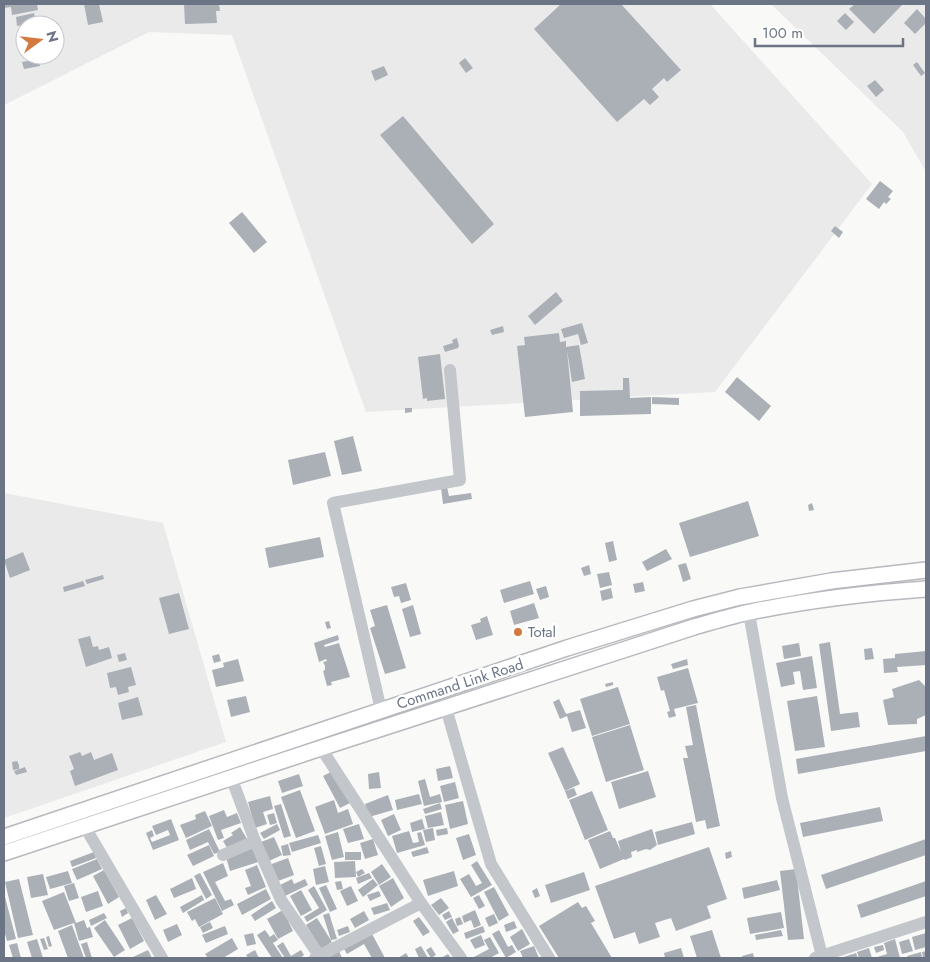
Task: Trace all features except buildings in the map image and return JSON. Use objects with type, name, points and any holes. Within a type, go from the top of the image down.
[{"type":"main road","name":"Command Link Road","points":[[4,837],[381,710],[693,609],[740,597],[831,581],[926,570]]},
{"type":"main road","name":"Command Link Road","points":[[4,853],[231,777],[694,627],[749,612],[860,595],[926,589]]},
{"type":"street","points":[[381,710],[333,503],[460,480],[450,370]]},
{"type":"street","points":[[749,612],[782,798],[819,957],[926,922]]},
{"type":"street","points":[[446,708],[491,864],[549,958]]},
{"type":"street","points":[[321,748],[421,903],[460,958]]},
{"type":"street","points":[[231,777],[255,841],[281,900],[318,957],[421,903]]},
{"type":"street","points":[[85,827],[162,958]]},
{"type":"street","points":[[223,855],[255,841]]},
{"type":"shaded area","points":[[4,4],[710,4],[872,184],[715,392],[366,412],[232,35],[149,32],[4,105]]},
{"type":"shaded area","points":[[771,4],[926,4],[926,172],[903,132]]},
{"type":"shaded area","points":[[4,493],[163,523],[226,742],[4,818]]},
{"type":"place","name":"Total","points":[[518,632]]}]
